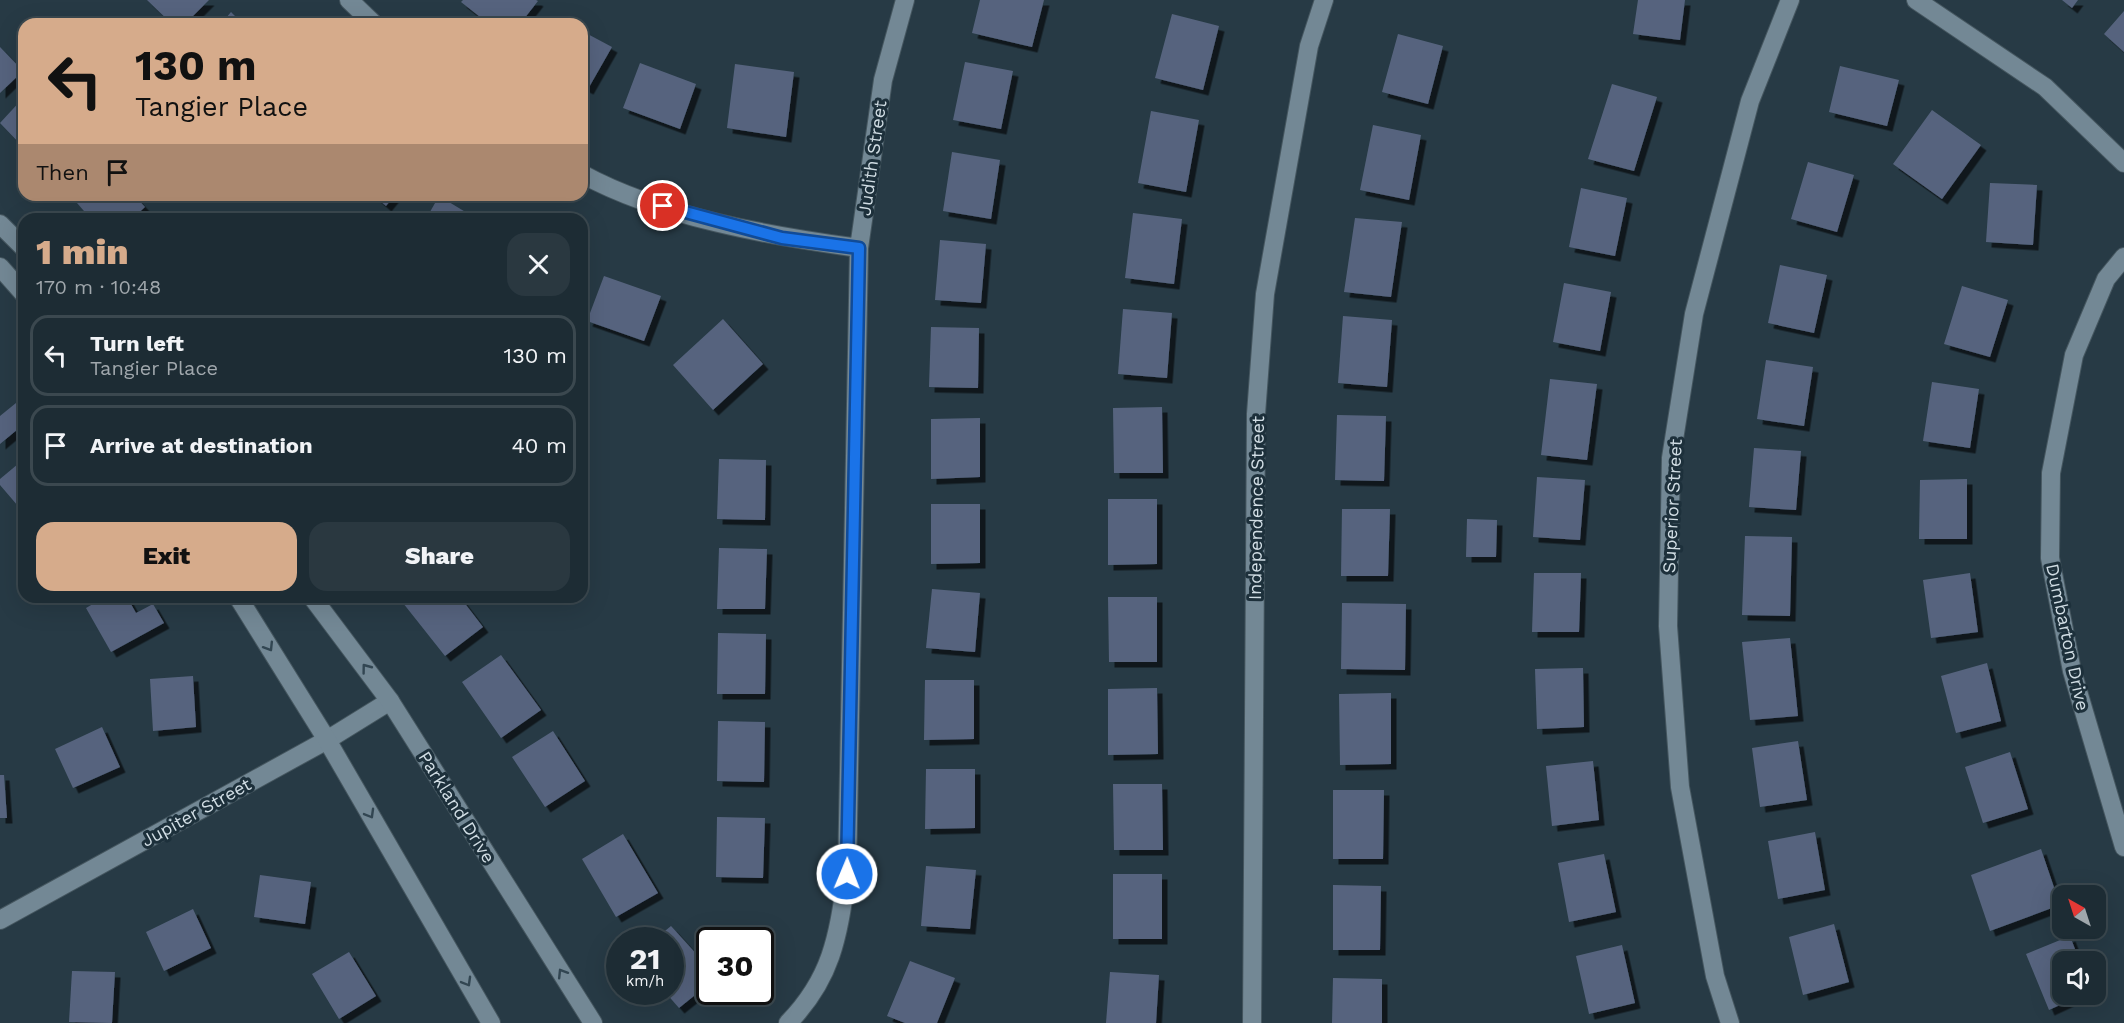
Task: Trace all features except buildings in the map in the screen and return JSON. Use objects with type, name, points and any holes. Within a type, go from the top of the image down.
[{"type":"street","points":[[350,0],[368,18]]},
{"type":"street","name":"Judith Street","points":[[788,1023],[808,1003],[836,946],[847,874],[859,248],[883,80],[905,0]]},
{"type":"street","name":"Independence Street","points":[[1252,1023],[1256,414],[1265,294],[1309,46],[1324,0]]},
{"type":"street","name":"Superior Street","points":[[1730,1023],[1715,976],[1680,787],[1668,626],[1671,458],[1696,303],[1750,101],[1790,0]]},
{"type":"street","points":[[1916,0],[2045,87],[2124,163]]},
{"type":"street","points":[[588,177],[685,214],[782,238],[859,248]]},
{"type":"street","points":[[0,224],[18,242]]},
{"type":"street","name":"Dumbarton Drive","points":[[2124,257],[2106,279],[2074,355],[2051,473],[2050,558],[2072,671],[2124,847]]},
{"type":"street","points":[[0,267],[18,287]]},
{"type":"street","points":[[242,603],[327,740],[491,1023]]},
{"type":"street","name":"Parkland Drive","points":[[316,603],[390,701],[593,1023]]},
{"type":"street","name":"Jupiter Street","points":[[0,920],[327,740],[390,701]]},
{"type":"route","points":[[663,206],[685,214],[782,238],[859,248],[847,874]]}]
